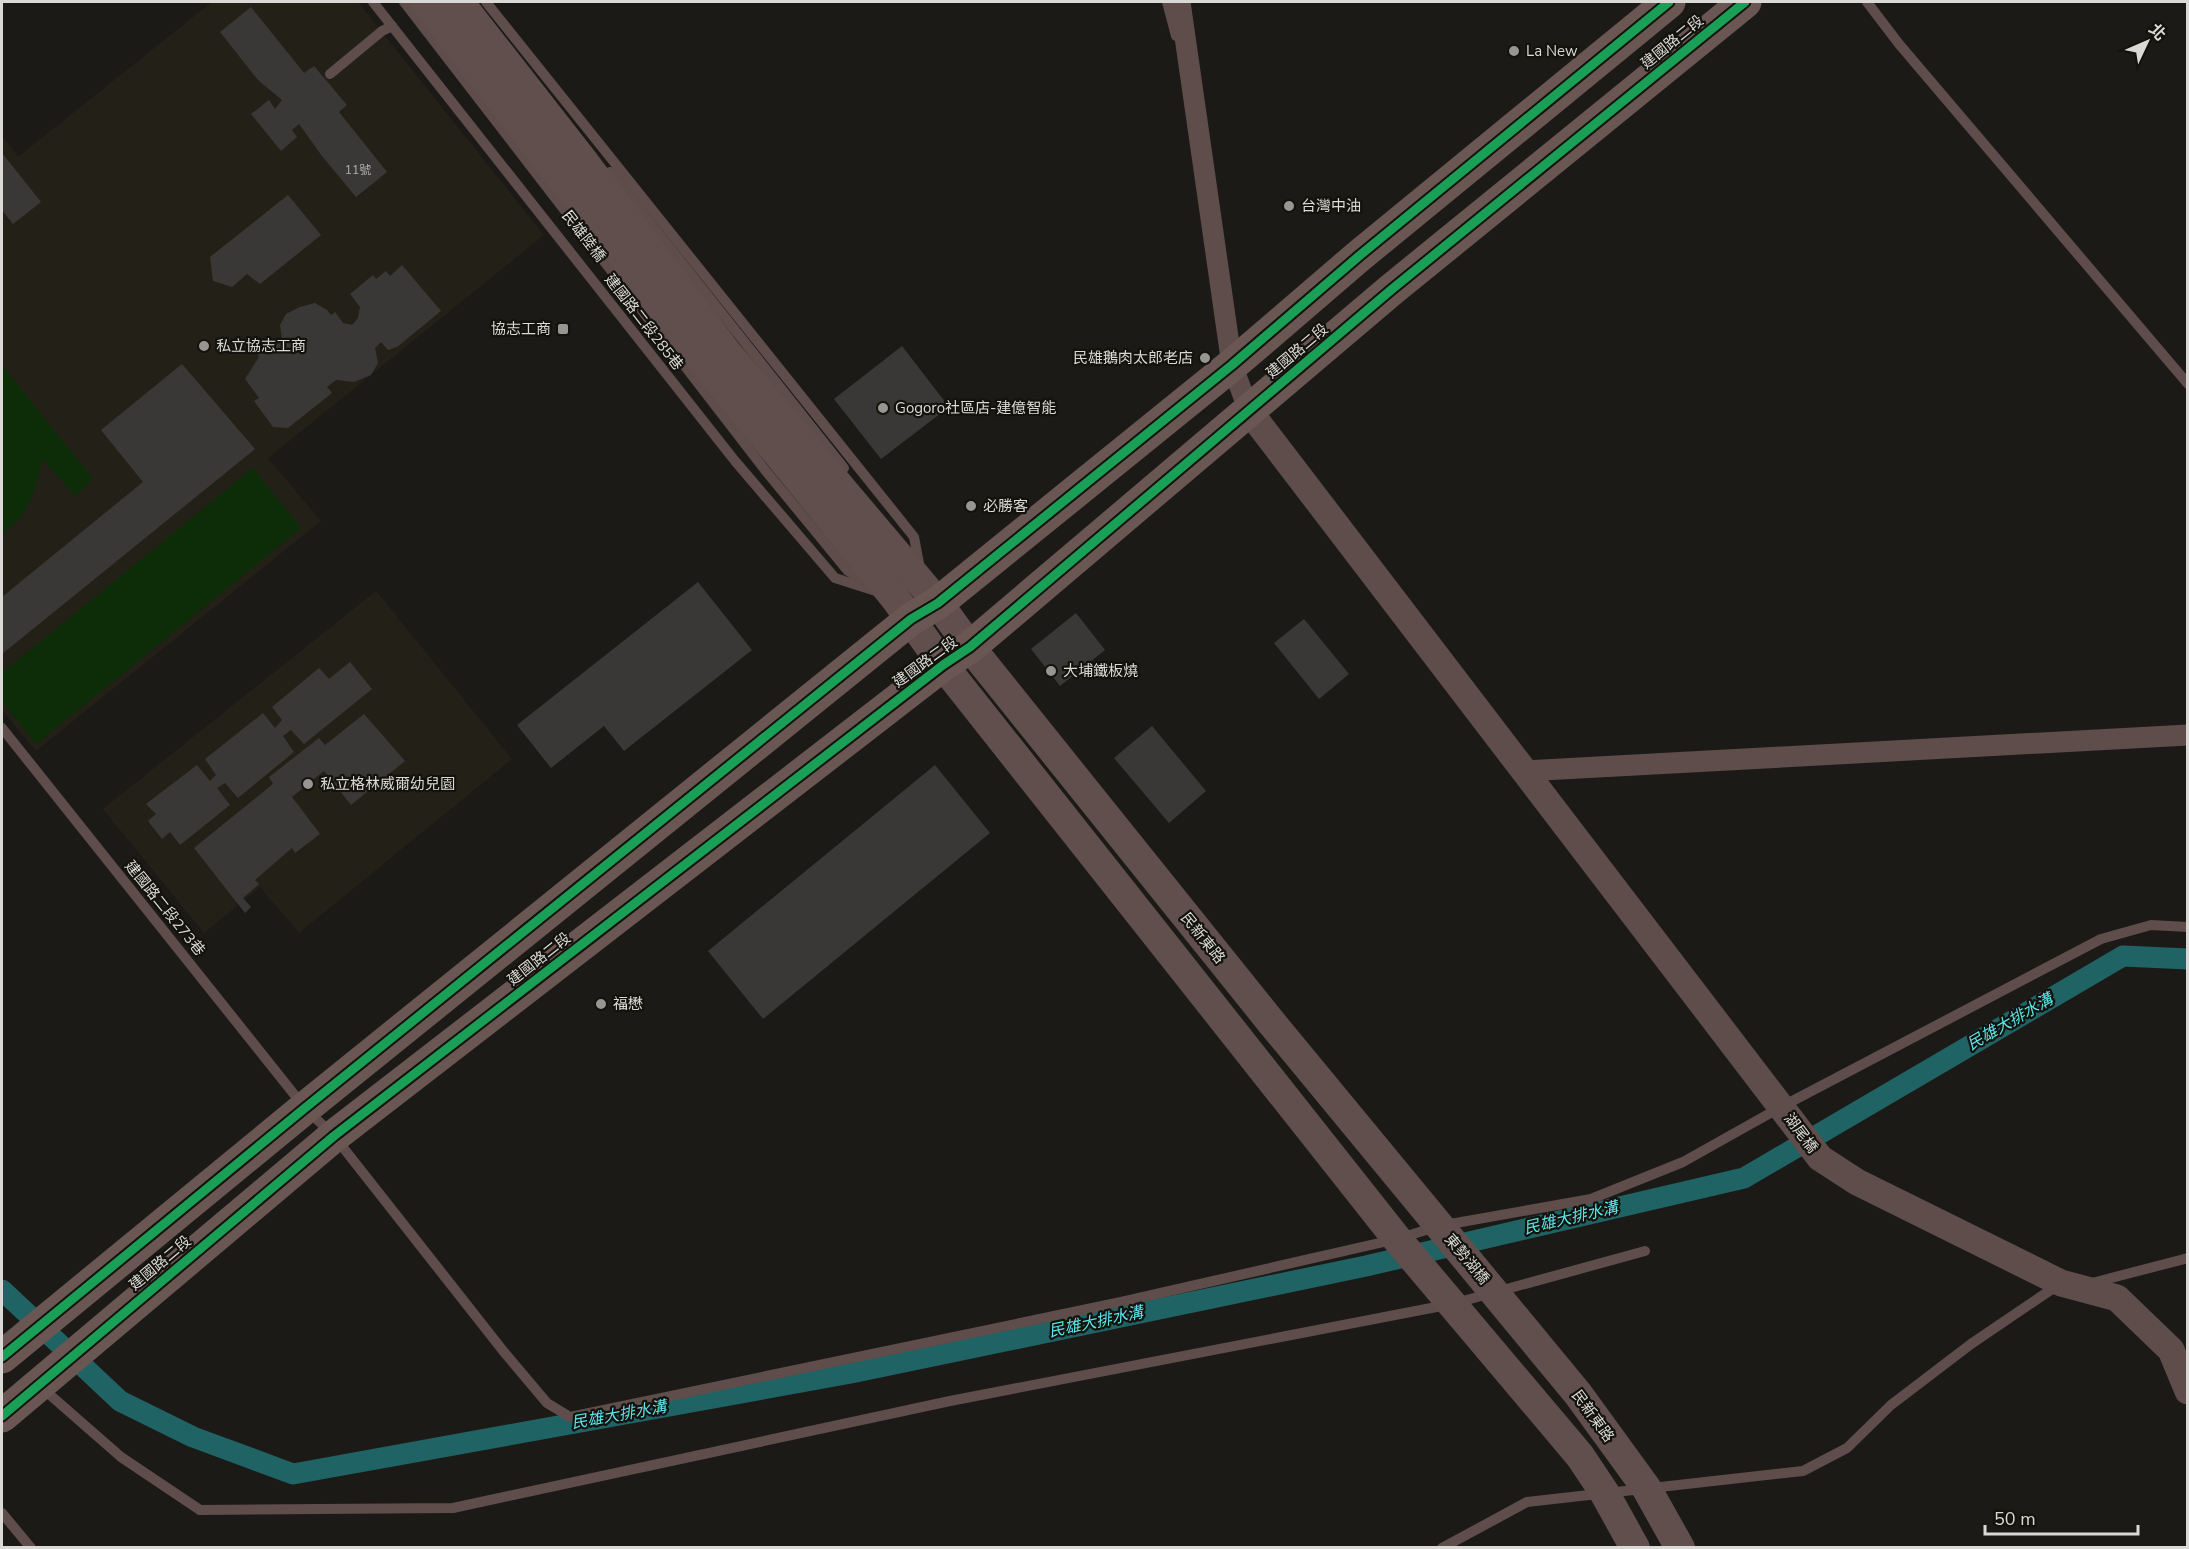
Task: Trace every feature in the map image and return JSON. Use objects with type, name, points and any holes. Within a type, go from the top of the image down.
[{"type":"main road","name":"民雄陸橋","points":[[425,2],[632,270],[790,450]]},
{"type":"main road","points":[[459,2],[584,162],[727,352],[790,450],[917,602],[943,666],[1397,1239],[1580,1456],[1604,1492],[1635,1548]]},
{"type":"main road","name":"建國路二段","points":[[3,1356],[917,602],[1232,365],[1359,256],[1669,2]]},
{"type":"main road","name":"建國路二段","points":[[39,1384],[334,1136],[970,647],[1391,290],[1745,2]]},
{"type":"main road","name":"民新東路","points":[[917,602],[970,647],[1270,1022],[1439,1226]]},
{"type":"main road","name":"東勢湖橋","points":[[1439,1226],[1494,1293]]},
{"type":"main road","name":"民新東路","points":[[1494,1293],[1578,1394],[1647,1490],[1680,1548]]},
{"type":"main road","points":[[2,1416],[39,1384]]},
{"type":"street","points":[[1180,2],[1232,365],[1249,411]]},
{"type":"street","name":"湖尾橋","points":[[1249,411],[1820,1158],[1857,1182],[2069,1285],[2117,1298],[2170,1350],[2187,1390]]},
{"type":"street","points":[[1524,771],[2187,735]]},
{"type":"lane","name":"建國路二段285巷","points":[[373,2],[735,461],[834,578],[917,602]]},
{"type":"lane","name":"民雄陸橋","points":[[404,2],[790,450]]},
{"type":"lane","points":[[474,2],[790,450],[849,475]]},
{"type":"lane","points":[[486,2],[914,537],[917,602]]},
{"type":"lane","points":[[1167,2],[1197,120]]},
{"type":"lane","points":[[1189,2],[1197,120]]},
{"type":"lane","points":[[1867,2],[1899,44],[2187,384]]},
{"type":"lane","points":[[330,74],[382,31],[392,26]]},
{"type":"lane","points":[[898,537],[917,602]]},
{"type":"lane","name":"建國路二段273巷","points":[[2,728],[305,1108],[334,1136],[511,1360],[547,1403],[570,1417],[1121,1302],[1397,1239],[1439,1226],[1591,1199],[1683,1162],[2101,939],[2151,924],[2187,927]]},
{"type":"lane","points":[[39,1384],[121,1457],[200,1510],[453,1508],[950,1401],[1452,1304],[1645,1251]]},
{"type":"lane","points":[[1442,1548],[1527,1502],[1803,1471],[1847,1448],[1900,1399],[1971,1344],[2069,1285],[2187,1258]]},
{"type":"lane","points":[[2,1513],[31,1548]]},
{"type":"shaded area","name":"私立協志工商","points":[[212,2],[358,2],[544,235],[268,458],[321,521],[36,751],[2,710],[2,135],[18,157]]},
{"type":"shaded area","name":"私立格林威爾幼兒園","points":[[376,591],[512,759],[299,933],[260,887],[204,933],[103,809]]},
{"type":"green space","points":[[2,365],[93,479],[75,496],[43,459],[30,501],[19,519],[2,534]]},
{"type":"green space","points":[[253,468],[301,528],[36,744],[2,701],[2,673]]},
{"type":"building","points":[[251,7],[304,73],[314,66],[347,105],[339,112],[387,172],[356,197],[299,124],[292,130],[297,137],[281,151],[251,114],[269,100],[275,109],[282,100],[258,80],[220,32]]},
{"type":"building","points":[[2,153],[41,202],[13,224],[2,210]]},
{"type":"building","points":[[288,195],[321,235],[260,284],[247,274],[232,287],[213,281],[210,257]]},
{"type":"building","points":[[402,265],[441,311],[397,347],[388,350],[381,342],[375,348],[378,363],[371,375],[354,382],[336,380],[327,387],[332,393],[288,428],[273,427],[254,401],[259,398],[245,379],[259,357],[257,353],[271,339],[276,345],[282,339],[280,325],[286,314],[315,303],[331,315],[335,312],[343,323],[352,325],[358,318],[360,307],[350,294],[373,275],[376,279],[386,271],[390,276]]},
{"type":"building","points":[[902,346],[949,407],[881,459],[834,399]]},
{"type":"building","points":[[182,364],[255,449],[2,654],[2,597],[143,482],[101,430]]},
{"type":"building","points":[[698,582],[752,650],[624,751],[604,726],[551,768],[517,725]]},
{"type":"building","points":[[1076,613],[1105,650],[1060,686],[1031,649]]},
{"type":"building","points":[[1304,619],[1349,674],[1319,699],[1274,643]]},
{"type":"building","points":[[350,662],[372,689],[304,744],[291,730],[283,736],[294,752],[238,798],[225,783],[217,788],[230,805],[180,845],[170,832],[162,839],[148,821],[156,814],[146,804],[197,765],[210,781],[216,775],[205,759],[263,713],[275,728],[282,720],[272,707],[319,668],[329,679]]},
{"type":"building","points":[[364,714],[405,761],[351,805],[324,771],[292,797],[320,834],[295,853],[292,848],[255,880],[259,884],[243,898],[251,907],[245,913],[194,848],[273,784],[269,777],[319,738],[325,745]]},
{"type":"building","points":[[1152,726],[1206,791],[1169,823],[1114,758]]},
{"type":"building","points":[[935,765],[990,833],[763,1019],[708,951]]},
{"type":"waterway","name":"民雄大排水溝","points":[[2,1290],[120,1401],[193,1437],[293,1474],[851,1373],[1366,1266],[1744,1178],[2123,956],[2188,959]]},
{"type":"cycle path","points":[[2,1357],[305,1108],[911,619],[938,603],[1232,365],[1359,256],[1669,2]]},
{"type":"cycle path","points":[[2,1416],[334,1136],[943,665],[970,647],[1391,290],[1745,2]]},
{"type":"place","name":"La New","points":[[1514,51]]},
{"type":"place","name":"台灣中油","points":[[1289,206]]},
{"type":"place","name":"協志工商","points":[[563,329]]},
{"type":"place","name":"私立協志工商","points":[[204,346]]},
{"type":"place","name":"民雄鵝肉太郎老店","points":[[1205,358]]},
{"type":"place","name":"Gogoro社區店-建億智能","points":[[883,408]]},
{"type":"place","name":"必勝客","points":[[971,506]]},
{"type":"place","name":"大埔鐵板燒","points":[[1051,671]]},
{"type":"place","name":"私立格林威爾幼兒園","points":[[308,784]]},
{"type":"place","name":"福懋","points":[[601,1004]]}]
